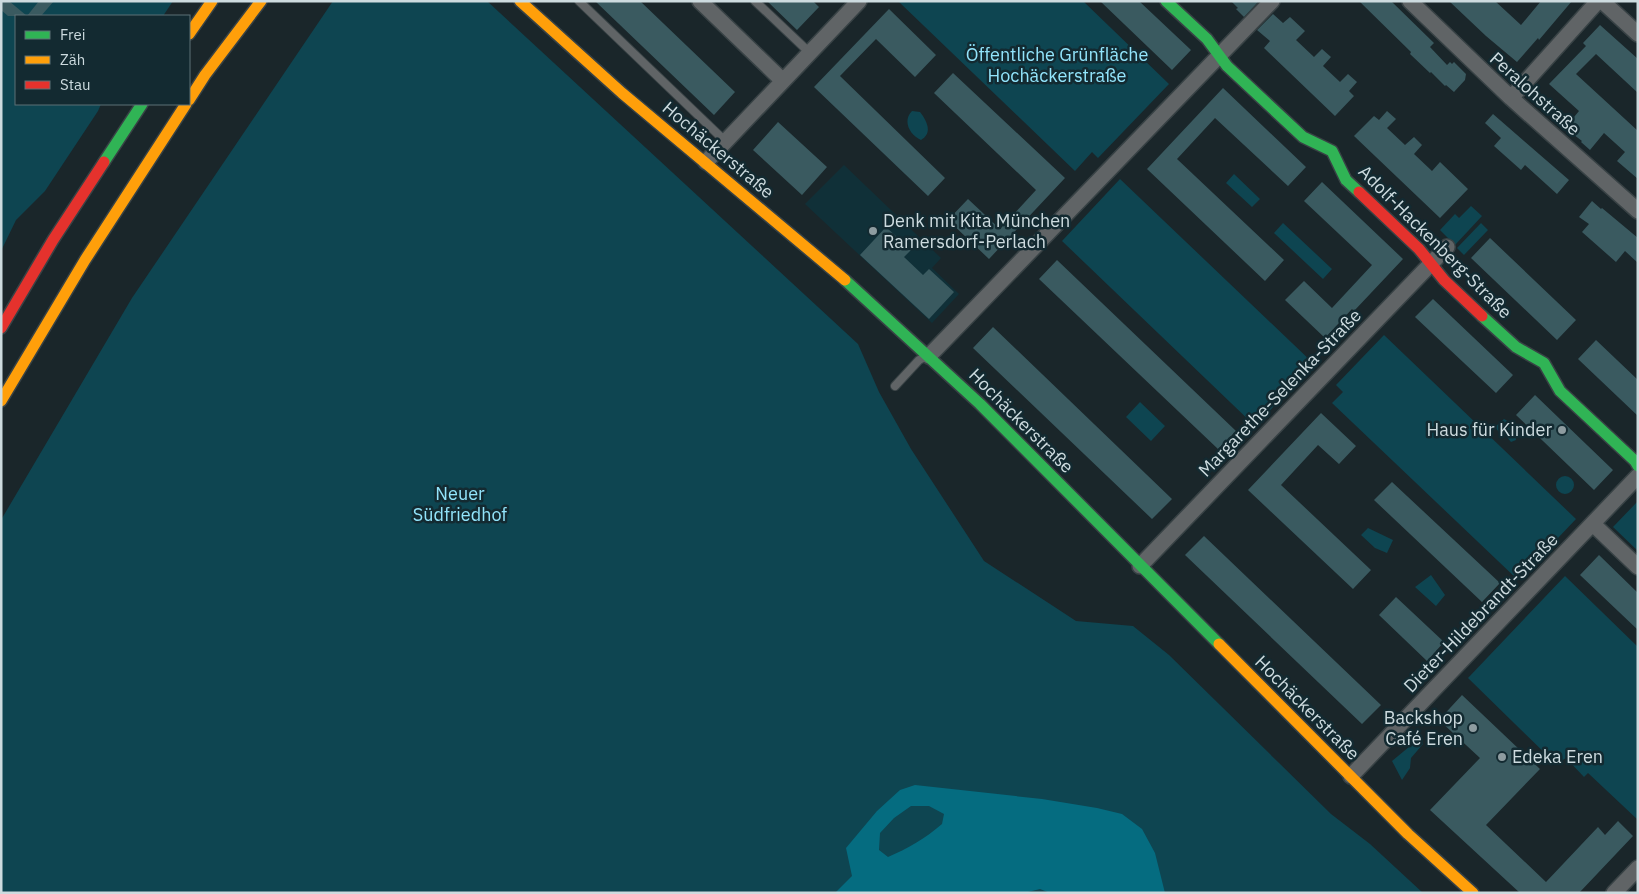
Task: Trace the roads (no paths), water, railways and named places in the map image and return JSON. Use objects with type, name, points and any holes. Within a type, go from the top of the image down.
[{"type":"main road","points":[[190,33],[212,1]]},
{"type":"main road","points":[[190,99],[261,1]]},
{"type":"main road","name":"Hochäckerstraße","points":[[520,1],[622,94],[830,267],[929,356],[980,404],[1408,834],[1473,893]]},
{"type":"main road","name":"Adolf-Hackenberg-Straße","points":[[1166,1],[1207,39],[1227,66],[1303,137],[1332,151],[1346,180],[1419,249],[1444,280],[1510,342],[1525,354],[1544,363],[1560,390],[1638,466]]},
{"type":"main road","points":[[1,328],[53,240],[141,105]]},
{"type":"main road","points":[[1,401],[85,260],[185,105]]},
{"type":"street","points":[[700,1],[783,81]]},
{"type":"street","points":[[706,162],[859,1]]},
{"type":"street","points":[[929,356],[1272,1]]},
{"type":"street","name":"Peralohstraße","points":[[1410,1],[1511,98],[1638,211]]},
{"type":"street","points":[[1511,98],[1600,1],[1638,34]]},
{"type":"street","name":"Margarethe-Selenka-Straße","points":[[1140,566],[1447,246]]},
{"type":"street","name":"Dieter-Hildebrandt-Straße","points":[[1351,776],[1638,476]]},
{"type":"street","points":[[1593,524],[1638,567]]},
{"type":"street","points":[[1614,893],[1638,868]]},
{"type":"lane","points":[[579,1],[726,141]]},
{"type":"lane","points":[[755,1],[810,53]]},
{"type":"lane","points":[[895,386],[919,360],[929,356]]},
{"type":"place","name":"Denk mit Kita München Ramersdorf-Perlach","points":[[873,231]]},
{"type":"place","name":"Haus für Kinder","points":[[1562,430]]},
{"type":"place","name":"Backshop Café Eren","points":[[1473,728]]},
{"type":"place","name":"Edeka Eren","points":[[1502,757]]},
{"type":"park label","name":"Öffentliche Grünfläche Hochäckerstraße","points":[[1057,65]]},
{"type":"park label","name":"Neuer Südfriedhof","points":[[460,504]]}]
